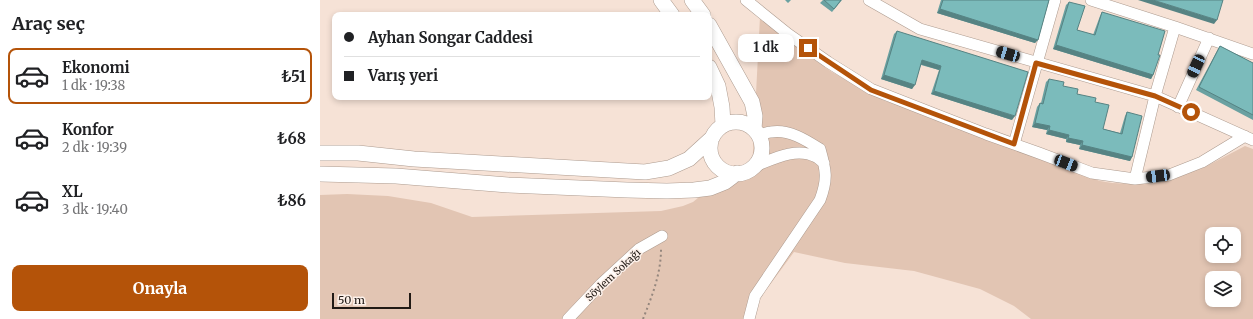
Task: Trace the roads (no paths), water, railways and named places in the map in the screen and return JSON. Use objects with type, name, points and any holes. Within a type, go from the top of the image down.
[{"type":"street","points":[[661,0],[670,12]]},
{"type":"street","points":[[692,0],[701,12]]},
{"type":"street","points":[[746,0],[788,34],[871,90],[1092,173],[1134,179],[1169,175],[1202,162],[1249,138]]},
{"type":"street","points":[[869,0],[920,28],[1036,63],[1155,96],[1249,138]]},
{"type":"street","points":[[1014,144],[1055,0]]},
{"type":"street","points":[[1091,0],[1209,38],[1253,54]]},
{"type":"street","points":[[1134,179],[1155,96],[1175,27]]},
{"type":"street","points":[[712,31],[752,102],[756,132],[761,144],[761,152],[753,167]]},
{"type":"street","points":[[1178,107],[1209,38]]},
{"type":"street","points":[[712,74],[718,86],[722,107],[723,125]]},
{"type":"street","points":[[748,319],[755,296],[820,200],[825,187],[826,172],[824,163],[820,150],[806,140],[787,132],[756,132],[747,124],[731,122],[723,125],[716,131],[712,138],[710,146],[711,154],[715,162],[728,172],[745,172],[753,167],[778,157],[793,153],[816,156],[824,163]]},
{"type":"street","points":[[320,153],[358,153],[414,159],[645,172],[669,168],[689,159],[712,138]]},
{"type":"street","points":[[320,174],[396,176],[508,185],[674,191],[710,188],[725,182],[737,173]]},
{"type":"street","name":"Söylem Sokağı","points":[[568,319],[601,284],[639,249],[662,236]]}]
